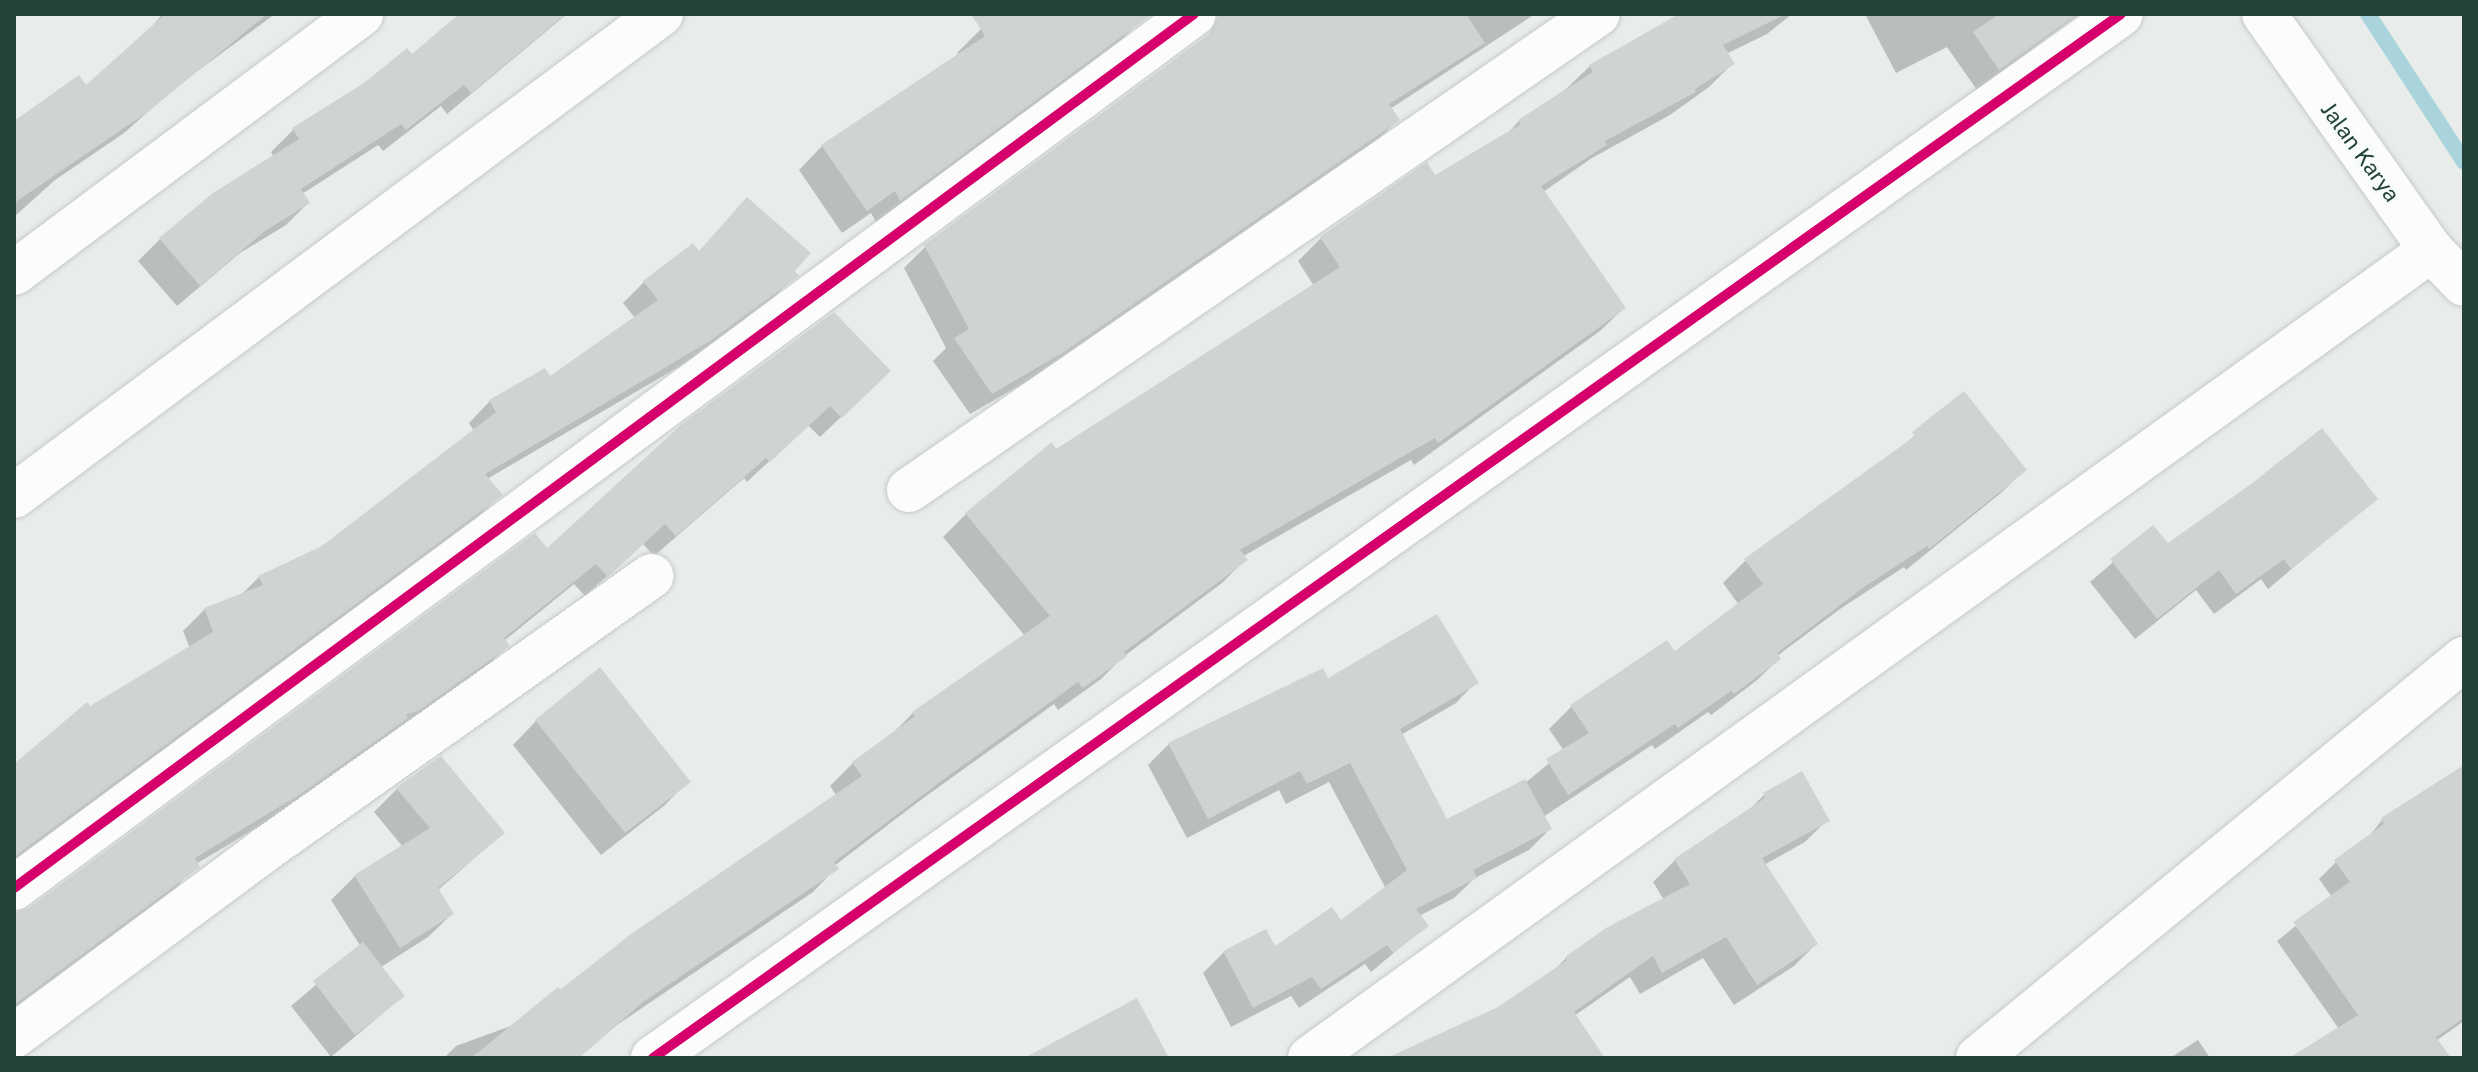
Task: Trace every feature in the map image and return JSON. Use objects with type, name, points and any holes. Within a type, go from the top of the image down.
[{"type":"street","points":[[14,273],[361,14]]},
{"type":"street","points":[[14,496],[661,14]]},
{"type":"street","points":[[14,888],[1194,14]]},
{"type":"street","points":[[909,490],[1598,14]]},
{"type":"street","points":[[653,1058],[2121,14]]},
{"type":"street","name":"Jalan Karya","points":[[2264,14],[2431,250],[2464,284]]},
{"type":"street","points":[[1315,1056],[2431,250]]},
{"type":"street","points":[[14,1036],[263,851],[652,576]]},
{"type":"street","points":[[1978,1058],[2464,659]]},
{"type":"building","points":[[165,14],[267,14],[149,111],[14,203],[14,121],[79,75],[86,85]]},
{"type":"building","points":[[459,14],[566,14],[471,93],[464,85],[406,130],[401,124],[301,189],[310,203],[265,231],[200,286],[159,238],[213,193],[299,139],[292,128],[364,83],[407,48],[412,54]]},
{"type":"building","points":[[971,14],[1152,14],[900,201],[895,191],[867,211],[821,145],[985,36]]},
{"type":"building","points":[[1219,14],[1466,14],[1485,43],[1389,104],[1400,120],[1064,352],[992,394],[954,338],[969,329],[924,245],[1209,34]]},
{"type":"building","points":[[1679,14],[1786,14],[1723,45],[1735,64],[1695,89],[1696,92],[1605,141],[1607,145],[1541,186],[1626,308],[1438,443],[1435,438],[1240,550],[1248,560],[1124,652],[1127,656],[1083,688],[1078,682],[944,779],[834,862],[839,869],[643,1002],[579,1058],[471,1058],[558,987],[561,989],[631,934],[862,776],[852,762],[915,716],[912,712],[1050,616],[965,513],[1052,442],[1056,449],[1340,267],[1320,237],[1427,162],[1435,175],[1521,124],[1518,120],[1593,72],[1589,65]]},
{"type":"building","points":[[1999,14],[2078,14],[1999,70],[1973,32]]},
{"type":"building","points":[[747,197],[811,253],[795,271],[799,276],[710,341],[485,474],[503,495],[14,857],[14,764],[87,702],[90,706],[213,632],[204,608],[263,585],[258,576],[322,546],[496,412],[489,400],[545,368],[550,376],[658,300],[643,281],[693,243],[699,251]]},
{"type":"building","points":[[834,312],[891,371],[842,418],[830,406],[770,462],[766,458],[676,536],[665,524],[608,577],[596,564],[504,638],[510,646],[418,711],[406,715],[408,718],[299,795],[195,858],[200,867],[14,1005],[14,913],[29,908],[535,533],[547,548],[681,425]]},
{"type":"building","points":[[1964,391],[2027,470],[1929,549],[1927,546],[1864,587],[1777,653],[1781,659],[1734,694],[1731,691],[1678,728],[1675,724],[1568,795],[1546,759],[1589,733],[1570,705],[1667,640],[1675,651],[1763,584],[1744,559],[1915,436],[1912,432]]},
{"type":"building","points":[[2322,428],[2378,499],[2291,569],[2284,559],[2236,594],[2219,570],[2157,619],[2110,559],[2153,525],[2168,543]]},
{"type":"building","points":[[1437,614],[1479,683],[1400,729],[1447,819],[1525,779],[1552,829],[1473,870],[1477,878],[1416,909],[1429,926],[1393,953],[1387,945],[1321,989],[1312,977],[1253,1008],[1223,951],[1266,929],[1275,946],[1332,907],[1341,920],[1407,870],[1350,763],[1307,784],[1300,771],[1208,819],[1168,743],[1323,668],[1328,678]]},
{"type":"building","points":[[600,667],[691,782],[625,833],[535,720]]},
{"type":"building","points":[[441,756],[505,833],[438,888],[454,914],[400,948],[354,875],[430,828],[396,788]]},
{"type":"building","points":[[2464,765],[2464,1018],[2436,1037],[2451,1058],[2289,1058],[2358,1015],[2293,922],[2350,882],[2334,860],[2384,824],[2381,818]]},
{"type":"building","points":[[1802,771],[1830,821],[1762,858],[1818,944],[1757,985],[1726,937],[1662,973],[1653,956],[1574,1012],[1605,1058],[1387,1058],[1498,1007],[1567,960],[1565,957],[1606,928],[1690,884],[1674,859],[1765,798],[1763,793]]},
{"type":"building","points":[[363,942],[405,996],[355,1035],[313,981]]},
{"type":"building","points":[[1137,998],[1169,1058],[1024,1058]]},
{"type":"waterway","points":[[2368,14],[2464,162]]},
{"type":"cycle path","points":[[14,888],[1194,14]]},
{"type":"cycle path","points":[[653,1058],[2121,14]]}]
